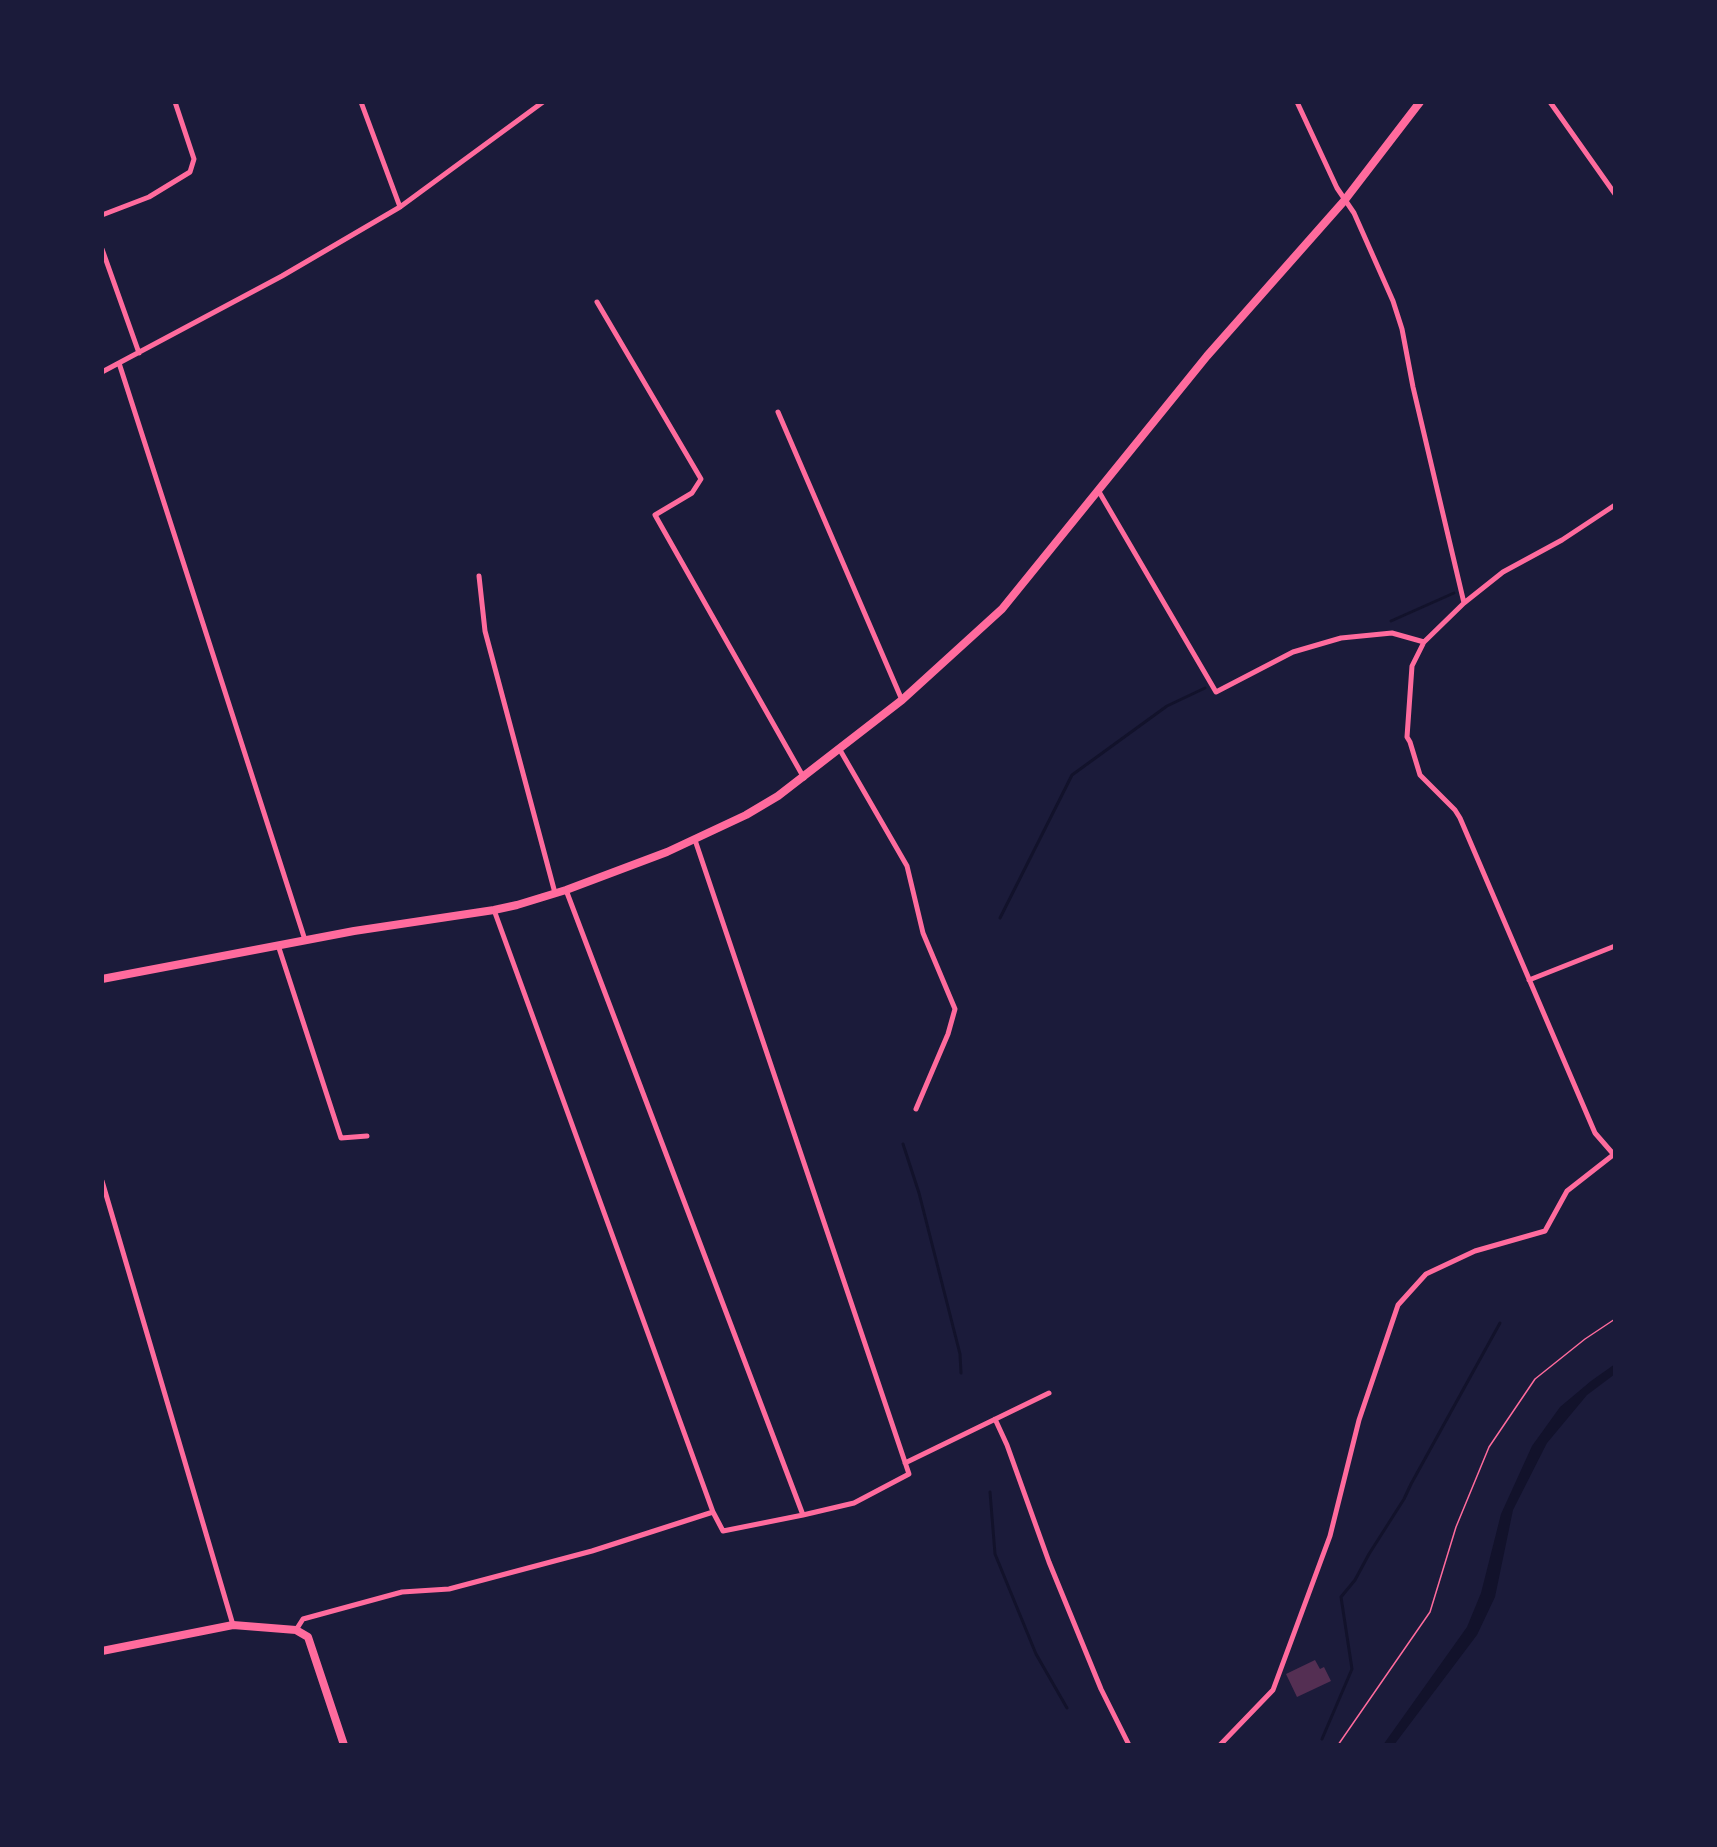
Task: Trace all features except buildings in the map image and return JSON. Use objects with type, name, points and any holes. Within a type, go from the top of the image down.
[{"type":"main road","points":[[102,979],[398,923],[494,910],[566,890],[695,840],[746,815],[804,778],[902,700],[1002,609],[1207,356],[1344,201],[1420,102]]},
{"type":"main road","points":[[102,1651],[233,1625],[296,1630],[308,1637],[344,1745]]},
{"type":"street","points":[[102,215],[149,197],[190,172],[194,159],[175,102]]},
{"type":"street","points":[[361,102],[400,207]]},
{"type":"street","points":[[102,372],[282,276],[400,207],[543,102]]},
{"type":"street","points":[[1297,102],[1344,201],[1354,213],[1377,261],[1402,329],[1415,398],[1464,603]]},
{"type":"street","points":[[1550,102],[1615,194]]},
{"type":"street","points":[[102,249],[139,353]]},
{"type":"street","points":[[597,303],[701,478],[692,493],[655,515],[804,778]]},
{"type":"street","points":[[119,363],[305,940]]},
{"type":"street","points":[[778,412],[902,700]]},
{"type":"street","points":[[1098,490],[1216,692],[1293,652],[1341,638],[1392,633],[1424,642]]},
{"type":"street","points":[[1220,1745],[1273,1690],[1330,1536],[1359,1420],[1398,1305],[1426,1274],[1475,1251],[1545,1231],[1567,1191],[1614,1155],[1595,1133],[1460,818],[1455,810],[1419,775],[1407,737],[1412,666],[1424,642],[1464,603],[1503,572],[1562,540],[1615,505]]},
{"type":"street","points":[[479,576],[485,632],[555,893]]},
{"type":"street","points":[[840,750],[907,866],[923,933],[955,1009],[948,1034],[916,1109]]},
{"type":"street","points":[[494,910],[713,1512],[723,1531],[854,1503],[909,1474],[695,840]]},
{"type":"street","points":[[566,890],[803,1515]]},
{"type":"street","points":[[278,945],[341,1138],[367,1136]]},
{"type":"street","points":[[1529,980],[1615,946]]},
{"type":"street","points":[[102,1181],[233,1625]]},
{"type":"street","points":[[905,1463],[1049,1393]]},
{"type":"street","points":[[995,1419],[1007,1445],[1053,1573],[1101,1689],[1129,1745]]},
{"type":"street","points":[[296,1630],[303,1619],[402,1592],[449,1589],[592,1551],[713,1512]]},
{"type":"path","points":[[1338,1745],[1430,1612],[1456,1527],[1489,1447],[1535,1379],[1585,1339],[1615,1319]]},
{"type":"shaded area","points":[[1615,1364],[1615,1374],[1587,1395],[1547,1443],[1513,1510],[1495,1597],[1477,1635],[1394,1745],[1383,1745],[1467,1627],[1481,1593],[1501,1514],[1532,1446],[1560,1407]]},
{"type":"waterway","points":[[1391,621],[1454,593]]},
{"type":"waterway","points":[[1000,918],[1072,775],[1167,706],[1205,688]]},
{"type":"waterway","points":[[903,1144],[919,1193],[960,1354],[961,1373]]},
{"type":"waterway","points":[[1322,1739],[1352,1669],[1341,1597],[1355,1580],[1404,1499],[1500,1323]]},
{"type":"waterway","points":[[990,1492],[995,1554],[1036,1654],[1067,1708]]}]
